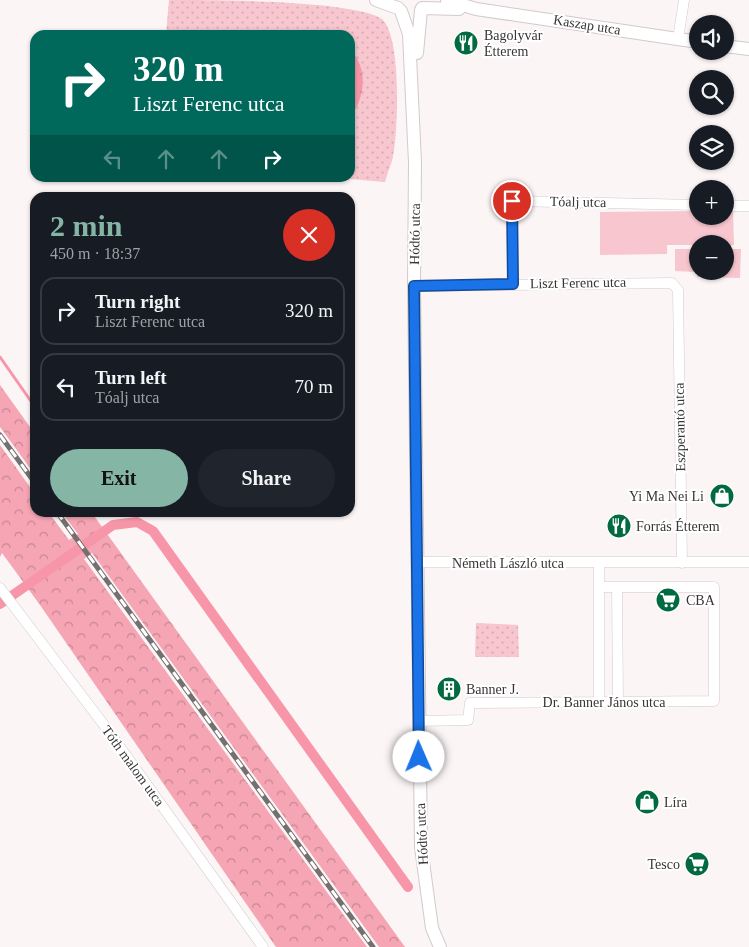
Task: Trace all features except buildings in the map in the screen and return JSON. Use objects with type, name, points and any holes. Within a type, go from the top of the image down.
[{"type":"street","points":[[376,0],[398,6]]},
{"type":"street","name":"Kaszap utca","points":[[447,0],[476,8]]},
{"type":"street","points":[[678,39],[684,0]]},
{"type":"street","name":"Kaszap utca","points":[[398,6],[413,14],[422,6],[476,8],[689,41]]},
{"type":"street","name":"Hódtó utca","points":[[398,6],[409,34],[409,64],[413,80],[418,721],[422,847],[432,928],[440,947]]},
{"type":"street","name":"Hódtó utca","points":[[413,80],[417,64],[422,6]]},
{"type":"street","points":[[734,47],[749,49]]},
{"type":"street","name":"Tóalj utca","points":[[513,284],[512,201],[689,205]]},
{"type":"street","points":[[734,206],[749,206]]},
{"type":"street","name":"Liszt Ferenc utca","points":[[414,286],[672,283],[678,290]]},
{"type":"street","name":"Eszperantó utca","points":[[678,290],[682,563]]},
{"type":"street","name":"Németh László utca","points":[[417,562],[749,562]]},
{"type":"street","points":[[598,563],[599,702]]},
{"type":"street","points":[[599,587],[617,587],[618,702]]},
{"type":"street","name":"Dr. Banner János utca","points":[[418,721],[468,720],[470,703],[714,701],[714,587],[617,587]]},
{"type":"street","name":"Tóth malom utca","points":[[1,588],[113,737],[263,947]]},
{"type":"street","name":"Hódtó utca","points":[[432,928],[445,947]]},
{"type":"shaded area","points":[[169,0],[281,2],[343,8],[367,13],[382,19],[393,44],[397,85],[395,144],[385,182],[355,180],[355,30],[166,30]]},
{"type":"shaded area","points":[[689,211],[689,225],[733,225],[734,235],[689,235],[689,245],[667,245],[667,254],[600,255],[600,212]]},
{"type":"shaded area","points":[[675,249],[689,249],[689,272],[675,271]]},
{"type":"shaded area","points":[[734,249],[741,249],[740,278],[734,278]]},
{"type":"shaded area","points":[[476,623],[518,625],[519,657],[475,657]]},
{"type":"green space","points":[[0,385],[30,427],[30,468],[0,427]]},
{"type":"green space","points":[[0,445],[30,487],[30,517],[52,517],[69,540],[78,534],[65,517],[95,517],[405,947],[379,947],[92,553],[84,559],[367,947],[276,947],[40,605],[2,553],[0,557]]},
{"type":"water","points":[[355,56],[360,65],[363,82],[359,101],[355,109]]},
{"type":"waterway","points":[[0,357],[30,400]]},
{"type":"waterway","points":[[0,604],[113,525],[137,522],[153,531],[408,887]]},
{"type":"railway","points":[[0,435],[30,476]]},
{"type":"railway","points":[[61,517],[373,947]]},
{"type":"place","name":"Bagolyvár Étterem","points":[[466,43]]},
{"type":"place","name":"Yi Ma Nei Li","points":[[722,496]]},
{"type":"place","name":"Forrás Étterem","points":[[619,526]]},
{"type":"place","name":"CBA","points":[[668,600]]},
{"type":"place","name":"Banner J.","points":[[449,689]]},
{"type":"place","name":"Líra","points":[[647,802]]},
{"type":"place","name":"Tesco","points":[[697,864]]},
{"type":"route","points":[[419,757],[414,286],[513,284],[512,201]]}]
